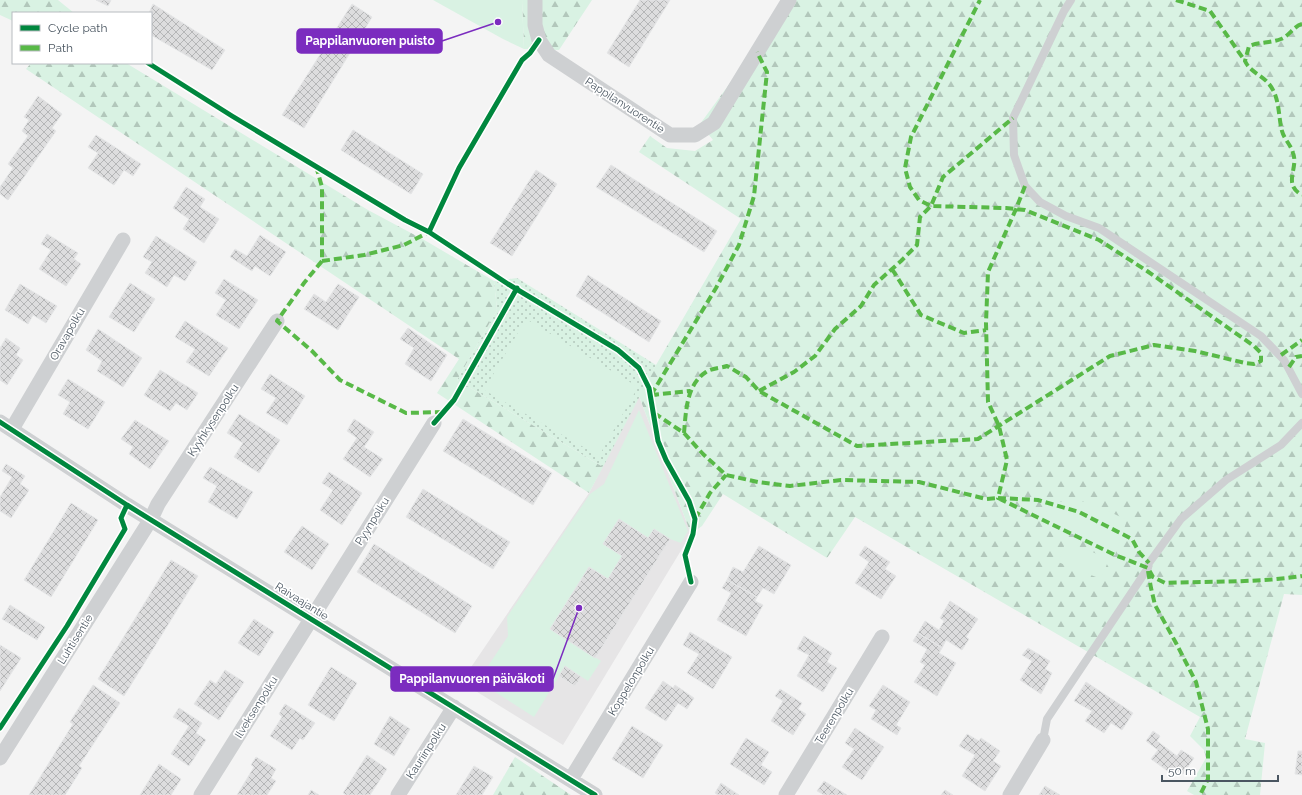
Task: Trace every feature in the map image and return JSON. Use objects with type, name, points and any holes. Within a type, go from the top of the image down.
[{"type":"street","name":"Pappilanvuorentie","points":[[535,0],[535,25],[539,40],[549,55],[670,135],[695,135],[714,123],[789,0]]},
{"type":"street","name":"Oravapolku","points":[[6,425],[123,240]]},
{"type":"street","name":"Kyyhkysenpolku","points":[[151,519],[158,504],[277,321]]},
{"type":"street","name":"Pyynpolku","points":[[311,619],[434,423]]},
{"type":"street","name":"Raivaajantie","points":[[6,425],[151,519],[595,795]]},
{"type":"street","name":"Luhtisentie","points":[[0,758],[151,519]]},
{"type":"street","name":"Koppelonpolku","points":[[571,779],[691,582]]},
{"type":"street","name":"Ilveksenpolku","points":[[200,795],[311,619]]},
{"type":"street","name":"Teerenpolku","points":[[786,795],[882,637]]},
{"type":"street","name":"Kauriinpolku","points":[[398,795],[454,707]]},
{"type":"street","points":[[1010,795],[1043,740]]},
{"type":"lane","points":[[1071,0],[1064,11],[1013,118],[1014,155],[1025,186],[1040,202],[1066,216],[1099,228],[1262,336],[1284,360],[1302,394]]},
{"type":"lane","points":[[1043,740],[1047,719],[1148,568],[1148,563],[1181,519],[1226,480],[1281,445],[1302,423]]},
{"type":"shaded area","points":[[639,396],[691,534],[563,745],[461,682],[589,493]]},
{"type":"green space","points":[[0,0],[58,0],[73,12],[12,12],[12,21],[0,15]]},
{"type":"green space","points":[[433,0],[522,0],[524,49],[503,39]]},
{"type":"green space","points":[[522,0],[592,0],[559,50],[524,49]]},
{"type":"green space","points":[[791,0],[1302,0],[1302,595],[1284,594],[1245,739],[1265,743],[1260,795],[1194,795],[1187,791],[1206,758],[1204,750],[1190,736],[1200,717],[855,517],[827,558],[723,494],[702,526],[691,534],[639,396],[741,219],[639,152],[650,136],[667,148],[695,151],[713,140],[700,124]]},
{"type":"green space","points":[[30,64],[128,64],[368,210],[426,241],[494,281],[497,310],[457,380],[603,467],[589,493],[437,393],[459,359],[26,69]]},
{"type":"green space","points":[[517,278],[656,365],[603,467],[457,380],[497,310],[494,281]]},
{"type":"green space","points":[[526,319],[638,387],[599,456],[484,390]]},
{"type":"green space","points":[[639,410],[688,531],[681,543],[670,539],[654,529],[648,538],[619,519],[622,556],[608,579],[589,567],[550,629],[601,661],[588,681],[565,666],[534,717],[478,681],[508,636],[507,617],[590,494],[604,484]]},
{"type":"green space","points":[[1049,502],[1089,502],[1127,520],[1115,555],[1044,520]]},
{"type":"green space","points":[[1066,541],[1109,559],[1101,579],[1058,562]]},
{"type":"green space","points":[[515,757],[571,795],[493,795]]},
{"type":"building","points":[[96,0],[111,0],[108,6]]},
{"type":"building","points":[[640,0],[670,0],[629,67],[607,53]]},
{"type":"building","points":[[153,4],[225,50],[212,70],[152,36],[152,12],[149,12]]},
{"type":"building","points":[[352,4],[372,17],[304,128],[282,115]]},
{"type":"building","points":[[38,96],[62,114],[52,128],[56,131],[8,200],[0,194],[0,187],[13,168],[8,164],[28,136],[22,131],[29,120],[24,117]]},
{"type":"building","points":[[353,130],[423,174],[411,194],[341,150]]},
{"type":"building","points":[[96,135],[141,164],[133,176],[124,170],[114,185],[88,168],[98,153],[88,147]]},
{"type":"building","points":[[611,165],[717,231],[704,252],[596,187]]},
{"type":"building","points":[[536,170],[557,184],[512,256],[490,243]]},
{"type":"building","points":[[186,187],[205,199],[200,207],[219,219],[204,243],[183,229],[189,219],[173,208]]},
{"type":"building","points":[[47,234],[78,253],[74,259],[81,264],[66,286],[39,269],[51,250],[41,244]]},
{"type":"building","points":[[260,235],[286,252],[270,276],[255,266],[252,271],[230,257],[235,249],[247,256]]},
{"type":"building","points":[[156,236],[197,262],[185,281],[174,275],[167,287],[145,273],[152,262],[143,257]]},
{"type":"building","points":[[588,275],[661,321],[649,342],[576,296]]},
{"type":"building","points":[[224,279],[258,300],[239,329],[216,315],[226,300],[215,293]]},
{"type":"building","points":[[130,283],[155,299],[134,332],[109,317]]},
{"type":"building","points":[[20,284],[57,306],[46,323],[33,315],[28,324],[5,310]]},
{"type":"building","points":[[338,284],[359,297],[338,330],[304,309],[314,294],[326,302]]},
{"type":"building","points":[[185,321],[228,348],[209,376],[186,362],[195,349],[175,337]]},
{"type":"building","points":[[408,328],[447,355],[431,381],[405,364],[414,348],[400,339]]},
{"type":"building","points":[[98,329],[142,358],[123,387],[97,371],[102,361],[86,350]]},
{"type":"building","points":[[6,338],[20,348],[16,355],[23,360],[7,385],[0,380],[0,348]]},
{"type":"building","points":[[160,370],[198,393],[187,410],[176,403],[170,411],[144,395]]},
{"type":"building","points":[[270,374],[305,396],[287,425],[266,413],[276,398],[261,389]]},
{"type":"building","points":[[68,379],[105,402],[88,429],[63,414],[70,402],[58,395]]},
{"type":"building","points":[[239,414],[280,440],[259,473],[234,457],[243,443],[227,433]]},
{"type":"building","points":[[354,419],[374,432],[364,447],[383,459],[370,477],[343,459],[357,438],[347,431]]},
{"type":"building","points":[[463,419],[552,473],[533,505],[443,451]]},
{"type":"building","points":[[135,420],[169,441],[150,469],[129,454],[133,447],[121,439]]},
{"type":"building","points":[[6,464],[25,476],[20,484],[29,490],[11,518],[0,511],[0,497],[12,477],[2,471]]},
{"type":"building","points":[[210,467],[253,492],[237,519],[208,502],[217,486],[203,478]]},
{"type":"building","points":[[329,472],[362,493],[342,525],[320,510],[333,490],[322,483]]},
{"type":"building","points":[[423,489],[510,542],[493,569],[406,517]]},
{"type":"building","points":[[71,503],[98,520],[51,597],[24,580]]},
{"type":"building","points":[[619,519],[648,538],[654,529],[670,539],[595,658],[550,629],[589,567],[608,579],[622,556],[603,544]]},
{"type":"building","points":[[302,526],[329,544],[312,570],[284,552]]},
{"type":"building","points":[[374,544],[472,606],[455,633],[357,572]]},
{"type":"building","points":[[759,546],[791,565],[774,594],[763,588],[757,597],[727,580],[733,567],[743,572]]},
{"type":"building","points":[[865,546],[890,562],[885,569],[896,576],[881,599],[855,583],[869,562],[859,555]]},
{"type":"building","points":[[171,560],[198,576],[124,696],[98,679]]},
{"type":"building","points":[[727,580],[757,597],[755,601],[763,605],[746,636],[717,620],[731,593],[722,588]]},
{"type":"building","points":[[950,601],[978,619],[966,637],[969,639],[962,650],[946,640],[942,648],[918,633],[925,621],[939,630],[944,621],[940,618]]},
{"type":"building","points":[[10,605],[45,627],[37,640],[2,619]]},
{"type":"building","points":[[254,619],[274,632],[259,656],[238,643]]},
{"type":"building","points":[[690,632],[732,657],[713,689],[687,673],[699,654],[683,645]]},
{"type":"building","points":[[918,633],[942,648],[939,653],[956,663],[937,696],[914,682],[925,665],[920,662],[927,649],[913,641]]},
{"type":"building","points":[[804,636],[832,653],[827,662],[837,668],[823,692],[797,676],[809,655],[797,649]]},
{"type":"building","points":[[0,645],[21,658],[0,691]]},
{"type":"building","points":[[1028,648],[1050,661],[1045,669],[1052,673],[1041,694],[1020,680],[1032,661],[1022,655]]},
{"type":"building","points":[[565,666],[581,677],[575,686],[559,676]]},
{"type":"building","points":[[331,667],[357,683],[334,721],[308,705]]},
{"type":"building","points":[[225,670],[244,682],[219,720],[194,704],[210,680],[216,684]]},
{"type":"building","points":[[663,681],[673,688],[675,685],[694,698],[687,709],[678,703],[666,721],[645,708]]},
{"type":"building","points":[[1086,682],[1133,713],[1122,730],[1111,723],[1104,733],[1085,721],[1092,711],[1074,701]]},
{"type":"building","points":[[93,685],[120,703],[79,766],[82,768],[65,795],[29,795],[73,724],[70,722]]},
{"type":"building","points":[[883,685],[910,702],[896,725],[901,728],[897,735],[871,719],[876,710],[869,706]]},
{"type":"building","points":[[780,689],[802,703],[798,709],[806,714],[793,735],[771,721],[783,701],[775,696]]},
{"type":"building","points":[[285,704],[315,723],[303,740],[300,738],[292,750],[270,736],[282,717],[279,714]]},
{"type":"building","points":[[179,708],[202,723],[196,733],[206,740],[189,766],[171,754],[189,726],[173,717]]},
{"type":"building","points":[[390,716],[410,729],[394,756],[374,744]]},
{"type":"building","points":[[632,726],[663,745],[643,778],[612,759]]},
{"type":"building","points":[[855,728],[884,747],[862,780],[842,767],[854,749],[845,743]]},
{"type":"building","points":[[1153,731],[1160,736],[1157,741],[1177,756],[1181,750],[1194,758],[1183,774],[1176,770],[1173,775],[1151,759],[1158,750],[1146,741]]},
{"type":"building","points":[[967,734],[979,741],[981,738],[1000,751],[993,761],[1001,766],[985,791],[962,776],[975,755],[959,746]]},
{"type":"building","points":[[746,738],[769,752],[761,765],[772,772],[764,785],[730,764]]},
{"type":"building","points":[[1298,751],[1302,751],[1302,775],[1295,774]]},
{"type":"building","points":[[367,755],[387,769],[370,795],[346,795],[343,793]]},
{"type":"building","points":[[256,757],[276,769],[271,778],[276,781],[267,795],[237,795],[254,767],[251,765]]},
{"type":"building","points":[[159,764],[181,779],[171,795],[140,795]]},
{"type":"building","points":[[474,766],[493,777],[482,795],[456,795]]},
{"type":"building","points":[[824,781],[847,795],[824,795],[817,791]]},
{"type":"building","points":[[721,783],[739,795],[718,795],[715,793]]},
{"type":"building","points":[[1045,786],[1060,795],[1039,795]]},
{"type":"building","points":[[311,790],[319,795],[308,795]]},
{"type":"building","points":[[945,790],[953,795],[941,795]]},
{"type":"marked path","points":[[684,433],[688,400],[694,384],[699,377],[706,372],[727,366],[746,377],[759,391],[857,446],[978,439],[1110,356],[1154,345],[1195,351],[1245,363],[1254,364],[1261,361],[1261,353],[1254,346],[1147,271],[1099,240],[1025,210],[931,206],[919,200],[910,187],[905,168],[911,137],[980,0]]},
{"type":"marked path","points":[[1176,0],[1210,11],[1245,61]]},
{"type":"marked path","points":[[1302,24],[1281,39],[1249,46],[1245,61],[1247,65],[1263,78],[1273,89],[1282,131],[1292,150],[1294,159],[1292,176],[1293,186],[1296,191],[1302,195]]},
{"type":"marked path","points":[[651,395],[716,288],[739,245],[754,196],[767,72],[757,52]]},
{"type":"marked path","points":[[759,391],[794,372],[815,356],[835,329],[861,306],[874,285],[917,245],[920,217],[931,206],[943,177],[1013,118]]},
{"type":"marked path","points":[[316,166],[322,187],[322,261],[277,321],[312,351],[340,380],[406,413],[443,412]]},
{"type":"marked path","points":[[1025,186],[988,272],[986,323],[988,402],[999,426],[1007,460],[998,498],[1038,500],[1079,512],[1132,539],[1139,552],[1149,563]]},
{"type":"marked path","points":[[322,261],[364,255],[404,245],[429,232]]},
{"type":"marked path","points":[[892,269],[921,315],[964,333],[986,330]]},
{"type":"marked path","points":[[1281,355],[1302,340]]},
{"type":"marked path","points":[[1289,367],[1296,357],[1302,356]]},
{"type":"marked path","points":[[651,395],[690,391]]},
{"type":"marked path","points":[[654,413],[684,433],[703,454],[726,475],[758,482],[790,486],[841,480],[919,482],[986,499],[998,498],[1115,555],[1148,568],[1153,577],[1165,583],[1251,581],[1302,576]]},
{"type":"marked path","points":[[695,519],[710,493],[726,475]]},
{"type":"marked path","points":[[1148,571],[1155,605],[1196,682],[1208,729],[1208,779],[1200,795]]},
{"type":"cycle path","points":[[429,232],[459,168],[522,60],[530,53],[539,40]]},
{"type":"cycle path","points":[[150,64],[232,116],[405,220],[429,232],[508,284],[618,350],[639,368],[649,388],[658,441],[666,460],[689,501],[695,519],[693,534],[685,555],[691,582]]},
{"type":"cycle path","points":[[434,423],[454,400],[517,288]]},
{"type":"cycle path","points":[[0,422],[127,505],[595,795]]},
{"type":"cycle path","points":[[0,728],[67,626],[125,529],[121,518],[127,505]]},
{"type":"place","name":"Pappilanvuoren puisto","points":[[498,22]]},
{"type":"place","name":"Pappilanvuoren päiväkoti","points":[[579,608]]}]
